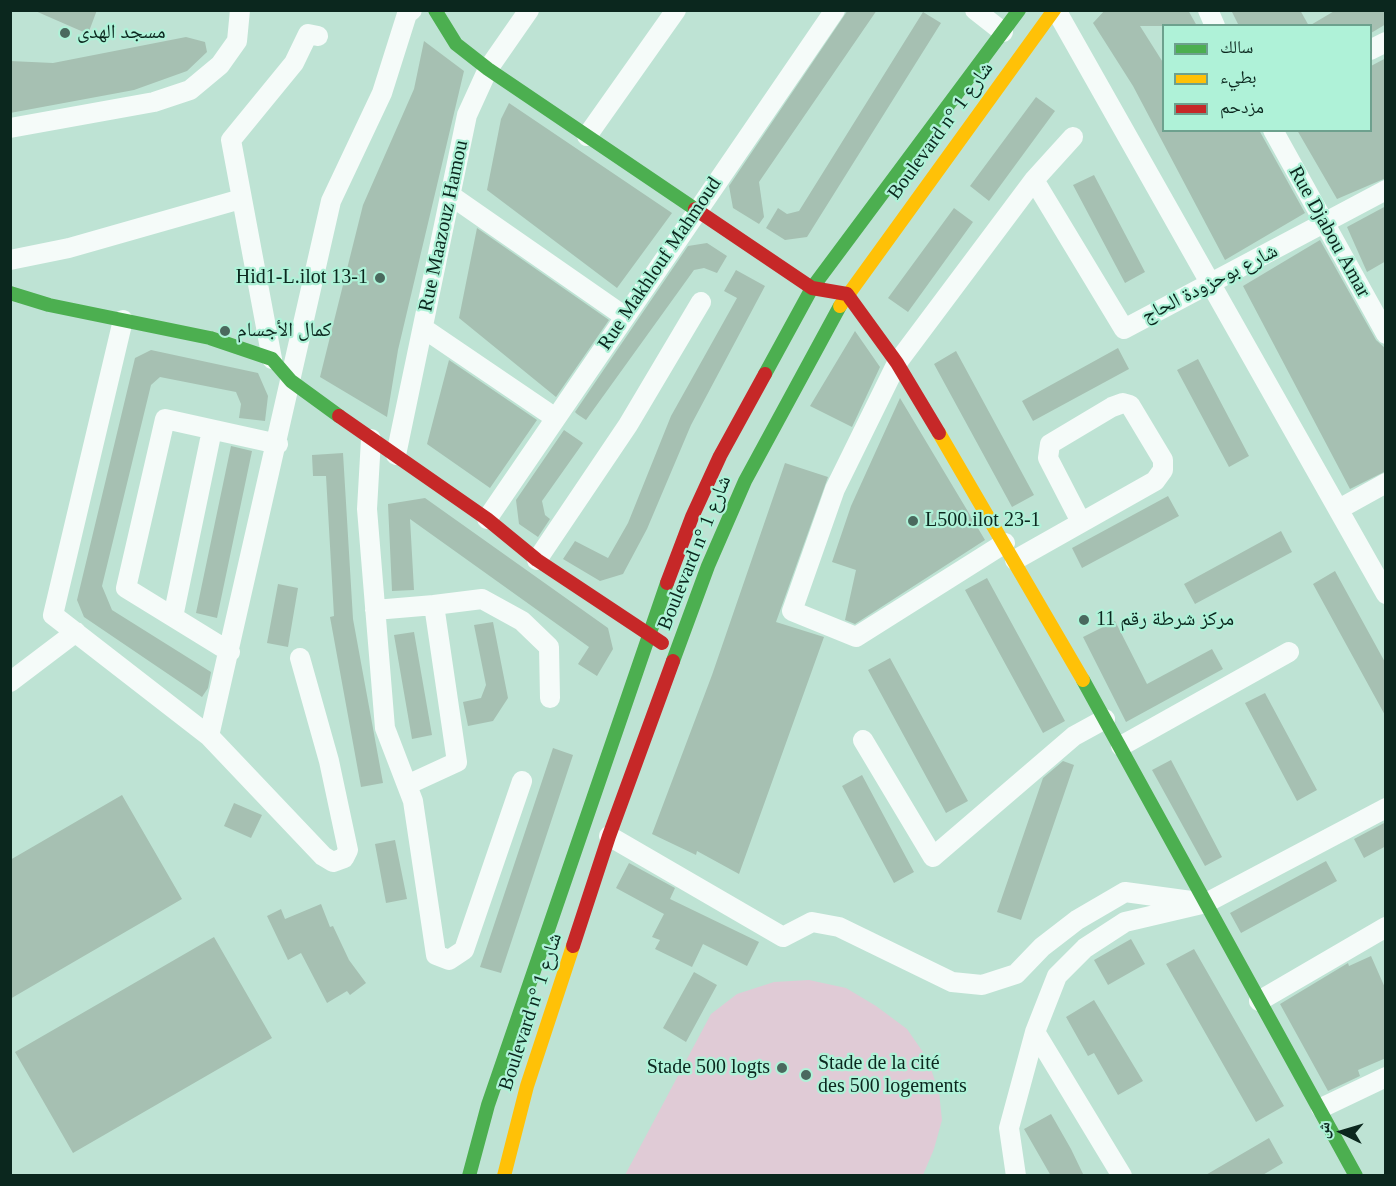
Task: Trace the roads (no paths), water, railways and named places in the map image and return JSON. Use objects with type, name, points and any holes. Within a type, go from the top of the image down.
[{"type":"main road","points":[[435,10],[456,44],[489,69],[812,288],[847,294],[897,363],[1010,552],[1121,746],[1259,1001],[1321,1108],[1356,1176]]},
{"type":"main road","name":"Boulevard n° شارع 1","points":[[469,1176],[488,1105],[647,635],[692,517],[720,456],[812,288],[1019,10]]},
{"type":"main road","name":"Boulevard n° شارع 1","points":[[504,1176],[527,1086],[609,836],[708,566],[745,481],[847,294],[1055,10]]},
{"type":"main road","points":[[10,293],[48,305],[210,338],[272,359],[291,381],[487,519],[537,560],[647,635],[677,650]]},
{"type":"street","points":[[10,128],[154,102],[190,90],[220,65],[237,42],[240,10]]},
{"type":"street","points":[[209,736],[278,444],[331,201],[382,93],[407,14],[412,10]]},
{"type":"street","name":"Rue Maazouz Hamou","points":[[396,455],[467,115],[489,69],[529,10]]},
{"type":"street","points":[[587,136],[676,10]]},
{"type":"street","name":"Rue Makhlouf Mahmoud","points":[[487,519],[554,417],[835,10]]},
{"type":"street","points":[[975,10],[1003,32]]},
{"type":"street","points":[[1055,10],[1386,594]]},
{"type":"street","points":[[1208,10],[1214,24]]},
{"type":"street","points":[[272,359],[231,140],[294,63],[309,34],[318,36]]},
{"type":"street","points":[[1372,49],[1386,42]]},
{"type":"street","name":"Rue Djabou Amar","points":[[1274,132],[1386,334]]},
{"type":"street","points":[[1073,137],[1034,180],[897,363],[835,489],[792,611],[856,637],[1010,552],[1081,522],[1155,481],[1163,470],[1163,460],[1130,405],[1123,403],[1112,408],[1050,444],[1048,458],[1081,522]]},
{"type":"street","name":"شارع بوحزودة الحاج","points":[[1034,180],[1124,329],[1386,190]]},
{"type":"street","points":[[450,195],[624,316]]},
{"type":"street","points":[[10,260],[69,248],[241,199]]},
{"type":"street","points":[[537,560],[628,425],[701,302]]},
{"type":"street","points":[[123,320],[53,615],[209,736],[323,856],[333,862],[344,858],[348,850],[329,761],[300,658]]},
{"type":"street","points":[[423,328],[554,417]]},
{"type":"street","points":[[230,652],[126,588],[165,419],[278,444]]},
{"type":"street","points":[[173,617],[212,430]]},
{"type":"street","points":[[371,439],[367,509],[385,728],[413,801],[436,955],[449,960],[464,950],[522,781]]},
{"type":"street","points":[[1339,509],[1386,483]]},
{"type":"street","points":[[375,610],[482,599],[522,621],[549,647],[550,698]]},
{"type":"street","points":[[407,785],[457,762],[434,605]]},
{"type":"street","points":[[10,682],[76,632]]},
{"type":"street","points":[[1121,746],[1289,652]]},
{"type":"street","points":[[863,740],[933,857],[1074,736],[1106,719]]},
{"type":"street","points":[[1016,1176],[1009,1128],[1035,1032],[1058,976],[1085,948],[1125,922],[1206,903],[1386,808]]},
{"type":"street","points":[[609,836],[783,937],[812,922],[839,927],[952,982],[982,985],[1016,974],[1042,947],[1077,920],[1125,892],[1206,903]]},
{"type":"street","points":[[1259,1001],[1383,934]]},
{"type":"street","points":[[1035,1032],[1122,1176]]},
{"type":"street","points":[[1321,1108],[1386,1077]]},
{"type":"place","name":"مسجد الهدى","points":[[65,33]]},
{"type":"place","name":"Hid1-L.ilot 13-1","points":[[380,278]]},
{"type":"place","name":"كمال الأجسام","points":[[225,331]]},
{"type":"place","name":"L500.ilot 23-1","points":[[913,521]]},
{"type":"place","name":"مركز شرطة رقم 11","points":[[1084,620]]},
{"type":"place","name":"Stade 500 logts","points":[[782,1068]]},
{"type":"place","name":"Stade de la cité des 500 logements","points":[[806,1075]]}]
